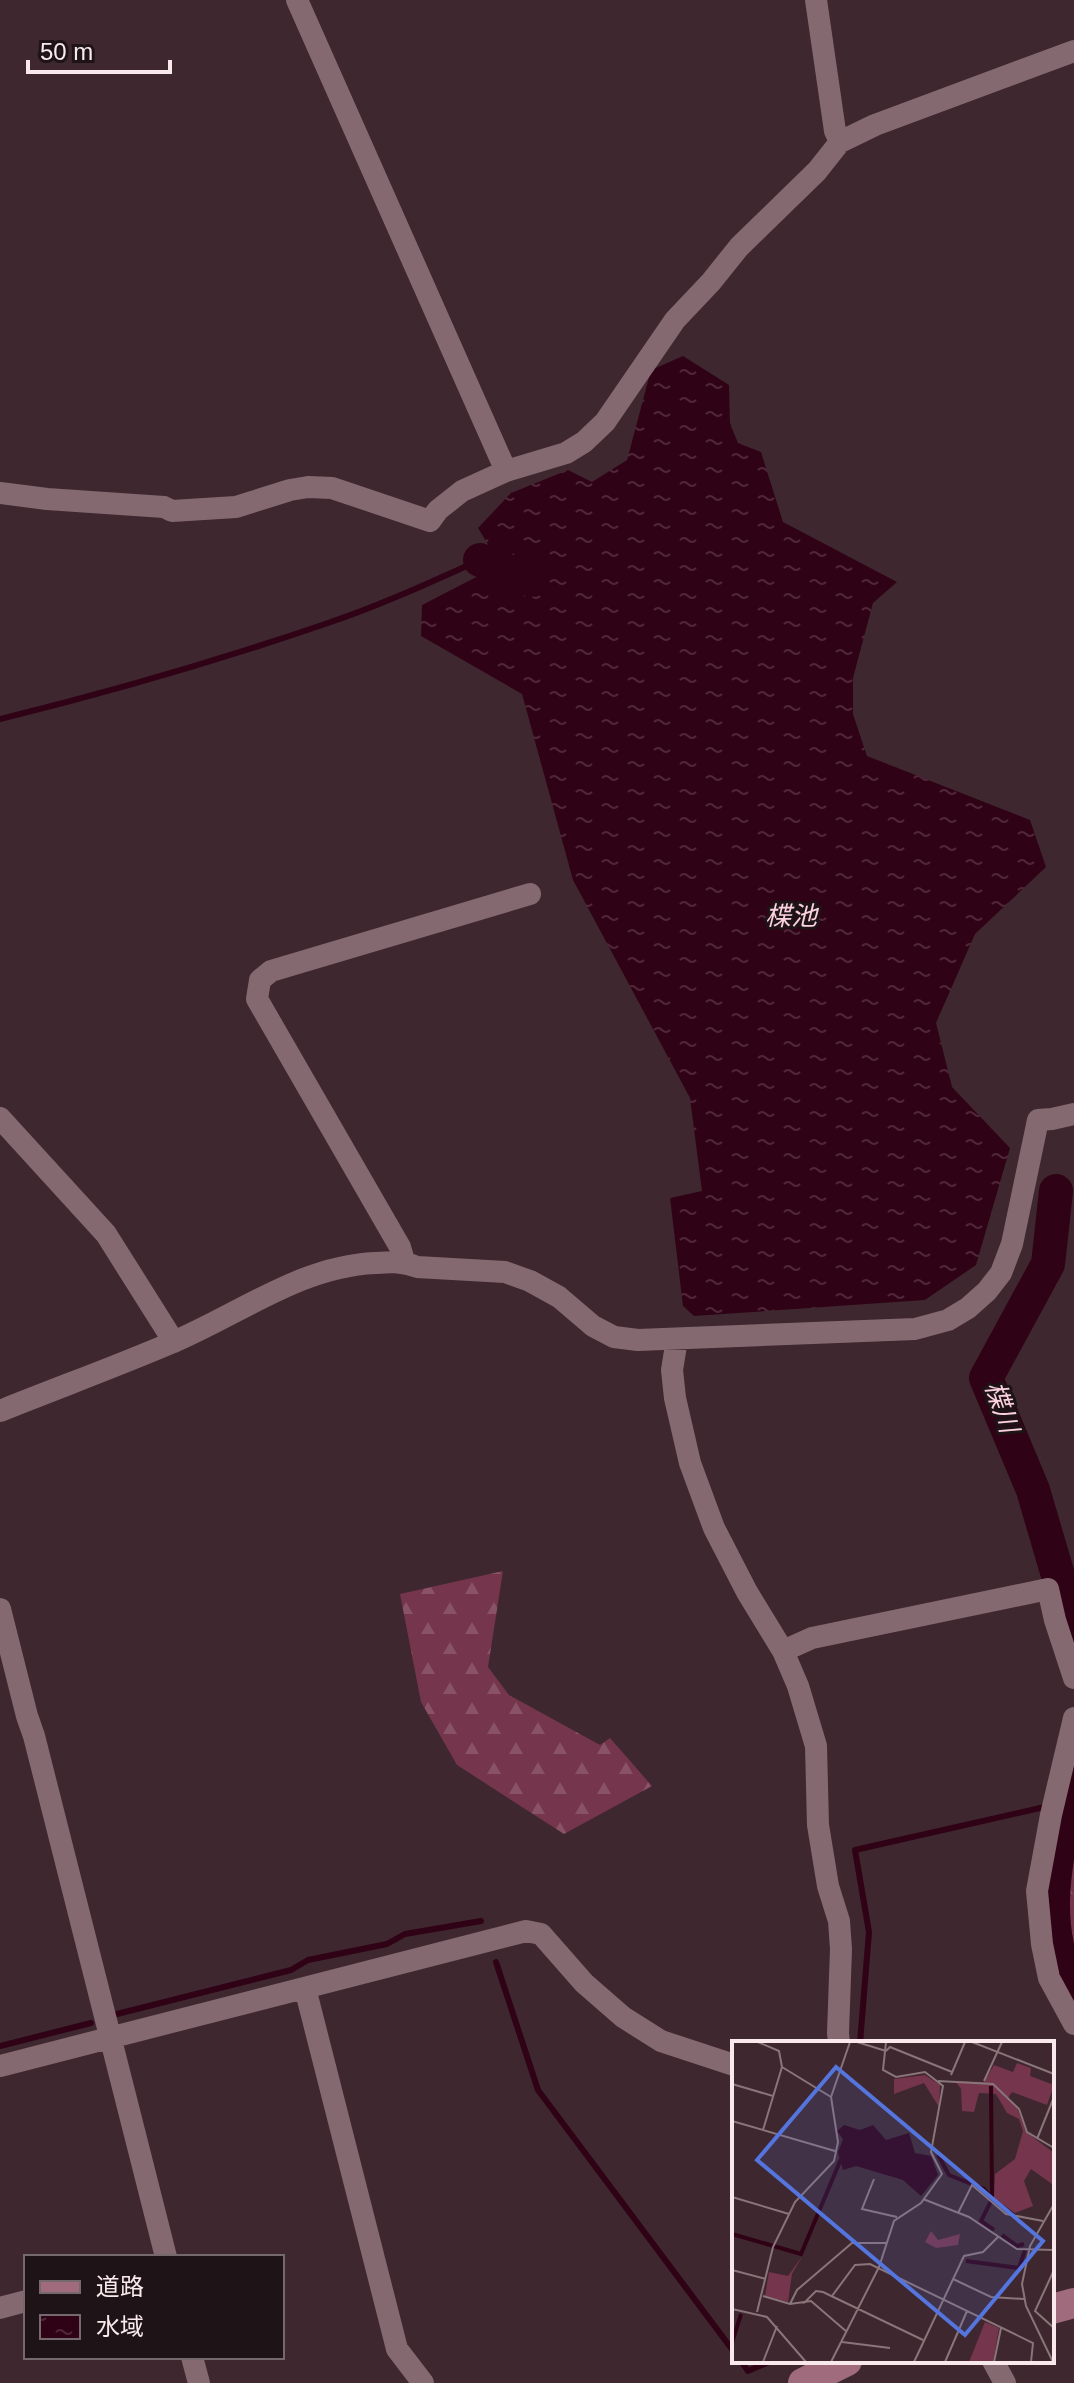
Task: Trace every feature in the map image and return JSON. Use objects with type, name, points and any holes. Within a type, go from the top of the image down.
[{"type":"street","points":[[297,0],[506,471]]},
{"type":"street","points":[[816,0],[835,131],[840,142]]},
{"type":"street","points":[[0,493],[164,507],[172,511],[236,507],[290,490],[332,488],[430,521],[438,510],[462,491],[506,471],[566,453],[584,442],[605,422],[675,320],[739,247],[817,171],[840,142],[875,125],[1074,51]]},
{"type":"street","points":[[404,1261],[400,1247],[257,999],[260,980],[271,971],[530,894]]},
{"type":"street","points":[[0,1411],[174,1342],[293,1283],[322,1272],[366,1263],[404,1261],[417,1267],[505,1272],[559,1297],[593,1326],[614,1337],[638,1340],[915,1329],[948,1320],[968,1308],[1001,1273],[1012,1244],[1038,1120],[1074,1114]]},
{"type":"street","points":[[0,1118],[106,1234],[174,1342]]},
{"type":"street","points":[[677,1339],[672,1370],[690,1463],[714,1528],[747,1592],[783,1651],[798,1686],[816,1746],[818,1825],[828,1886],[839,1921],[839,2041]]},
{"type":"street","points":[[783,1651],[812,1638],[1048,1589],[1074,1678]]},
{"type":"street","points":[[0,1609],[165,2255]]},
{"type":"street","points":[[1074,1718],[1037,1891],[1049,1978],[1074,2024]]},
{"type":"street","points":[[0,2066],[526,1931],[541,1934],[584,1983],[623,2017],[661,2041],[732,2064]]},
{"type":"street","points":[[305,1988],[397,2349],[423,2383]]},
{"type":"street","points":[[0,2308],[24,2302]]},
{"type":"street","points":[[1054,2308],[1074,2303]]},
{"type":"street","points":[[193,2359],[199,2383]]},
{"type":"street","points":[[803,2383],[843,2363]]},
{"type":"street","points":[[994,2363],[1005,2383]]},
{"type":"green space","points":[[503,1571],[488,1667],[509,1695],[600,1745],[610,1738],[652,1786],[564,1834],[457,1765],[421,1702],[400,1594]]},
{"type":"green space","points":[[1074,1853],[1074,1974],[1069,1961],[1066,1931]]},
{"type":"water","name":"楪池","points":[[683,356],[729,385],[730,423],[738,443],[761,452],[783,522],[897,582],[873,603],[853,678],[853,714],[867,756],[1030,820],[1046,867],[975,934],[936,1023],[952,1087],[1010,1148],[976,1265],[925,1300],[694,1316],[683,1306],[670,1198],[702,1191],[690,1098],[573,880],[522,694],[421,636],[422,605],[486,572],[495,556],[478,528],[511,493],[568,470],[592,482],[627,460],[651,370]]},
{"type":"waterway","points":[[0,719],[165,675],[287,637],[404,594],[480,560]]},
{"type":"waterway","name":"楪池","points":[[480,560],[531,580]]},
{"type":"waterway","name":"楪川","points":[[1056,1191],[1048,1264],[986,1378],[1033,1490],[1074,1630]]},
{"type":"waterway","name":"楪川","points":[[1074,1776],[1057,1859],[1053,1912],[1062,1966],[1074,1993]]},
{"type":"waterway","name":"楪川","points":[[1060,1803],[1074,1796]]},
{"type":"waterway","points":[[860,2041],[869,1932],[855,1850],[1049,1806]]},
{"type":"waterway","points":[[117,2014],[291,1970],[308,1960],[387,1944],[405,1934],[481,1921]]},
{"type":"waterway","points":[[496,1962],[538,2090],[732,2349]]},
{"type":"waterway","points":[[0,2046],[91,2023]]},
{"type":"waterway","points":[[742,2363],[748,2371],[766,2363]]}]
